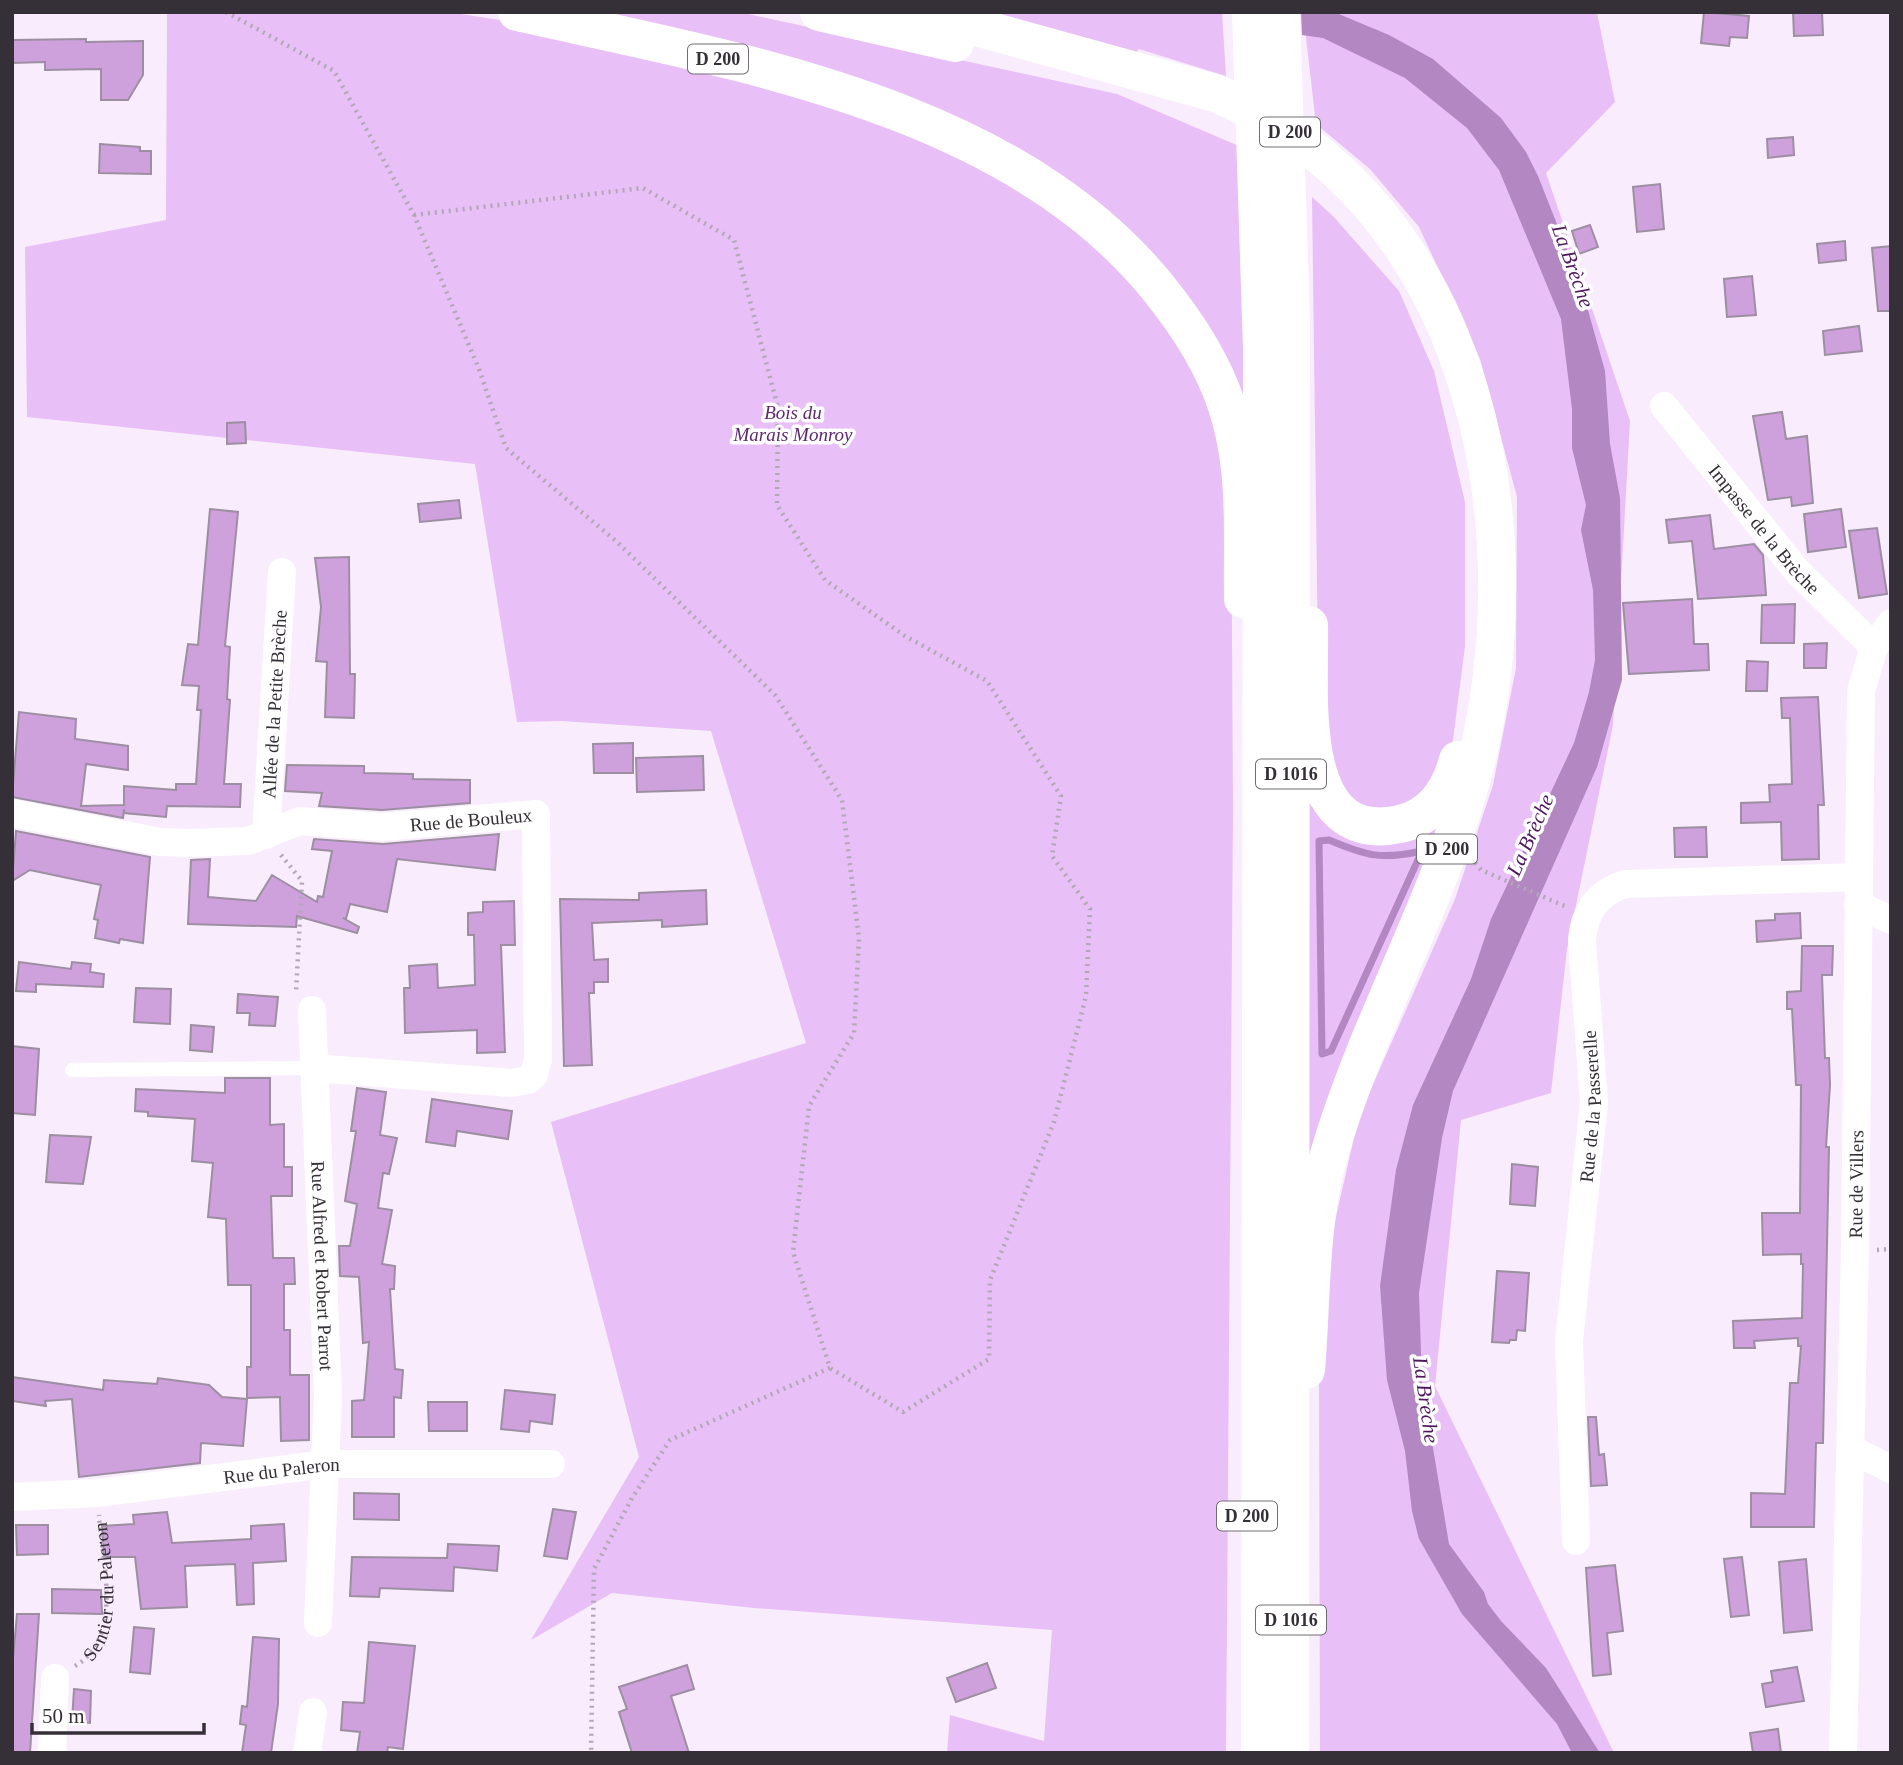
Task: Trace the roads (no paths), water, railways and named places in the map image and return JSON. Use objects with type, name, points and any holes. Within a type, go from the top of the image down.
[{"type":"main road","name":"D 200","points":[[517,12],[660,44],[780,75],[916,120],[992,155],[1054,193],[1118,243],[1152,279],[1185,323],[1212,371],[1231,419],[1239,460],[1243,683],[1260,892]]},
{"type":"main road","name":"D 200","points":[[820,12],[1172,91]]},
{"type":"main road","name":"D 200","points":[[922,12],[1172,91],[1273,145],[1320,179],[1375,223],[1433,299],[1461,368],[1476,419],[1493,507],[1498,574],[1497,625],[1488,705],[1468,793],[1360,1063],[1327,1160],[1315,1226],[1305,1385],[1290,1486]]},
{"type":"main road","name":"D 1016","points":[[1251,12],[1269,57],[1291,274],[1290,1753]]},
{"type":"main road","name":"D 1016","points":[[1260,1753],[1262,349],[1269,57],[1281,12]]},
{"type":"main road","name":"D 200","points":[[1291,491],[1306,590],[1311,745],[1317,777],[1334,806],[1356,820],[1382,826],[1404,823],[1425,813],[1440,800],[1456,768],[1475,677],[1481,560],[1469,466],[1445,376],[1412,298],[1375,223]]},
{"type":"main road","name":"D 200","points":[[1241,1753],[1243,1580],[1260,1279]]},
{"type":"street","name":"Impasse de la Brèche","points":[[1664,406],[1802,578],[1874,647]]},
{"type":"street","name":"Allée de la Petite Brèche","points":[[265,835],[282,572]]},
{"type":"street","name":"Rue de Villers","points":[[1843,1753],[1851,1448],[1861,691],[1874,647],[1891,623]]},
{"type":"street","name":"Rue de Bouleux","points":[[12,813],[160,842],[236,843],[300,821],[382,827],[536,814],[540,998],[538,1060],[534,1075],[528,1080],[512,1083],[313,1068]]},
{"type":"street","name":"Rue de la Passerelle","points":[[1576,1541],[1568,1372],[1573,1293],[1594,1102],[1582,941],[1586,917],[1605,892],[1625,884],[1859,877]]},
{"type":"street","points":[[1858,905],[1891,920]]},
{"type":"street","name":"Rue Alfred et Robert Parrot","points":[[312,1023],[328,1374],[327,1464],[318,1623]]},
{"type":"street","points":[[1851,1448],[1891,1469]]},
{"type":"street","name":"Rue du Paleron","points":[[12,1497],[97,1493],[327,1464],[551,1464]]},
{"type":"street","name":"Sentier du Paleron","points":[[52,1753],[55,1678]]},
{"type":"street","points":[[307,1753],[313,1712]]},
{"type":"lane","points":[[72,1070],[313,1068]]},
{"type":"water","name":"La Brèche","points":[[1301,12],[1334,12],[1389,35],[1433,59],[1501,118],[1526,152],[1538,176],[1581,285],[1605,371],[1610,444],[1620,498],[1622,680],[1597,767],[1453,1091],[1442,1138],[1419,1293],[1422,1382],[1449,1544],[1484,1592],[1488,1604],[1501,1621],[1546,1668],[1600,1753],[1572,1753],[1557,1724],[1462,1614],[1419,1539],[1412,1511],[1405,1451],[1387,1380],[1380,1286],[1396,1170],[1413,1105],[1471,979],[1491,919],[1574,743],[1595,660],[1593,590],[1581,530],[1586,505],[1572,448],[1572,409],[1561,319],[1499,170],[1467,128],[1405,78],[1323,38],[1302,35]]},
{"type":"waterway","points":[[1329,840],[1374,855],[1422,851],[1331,1051],[1322,1054],[1319,841],[1329,840]]},
{"type":"park label","name":"Bois du Marais Monroy","points":[[793,423]]}]
